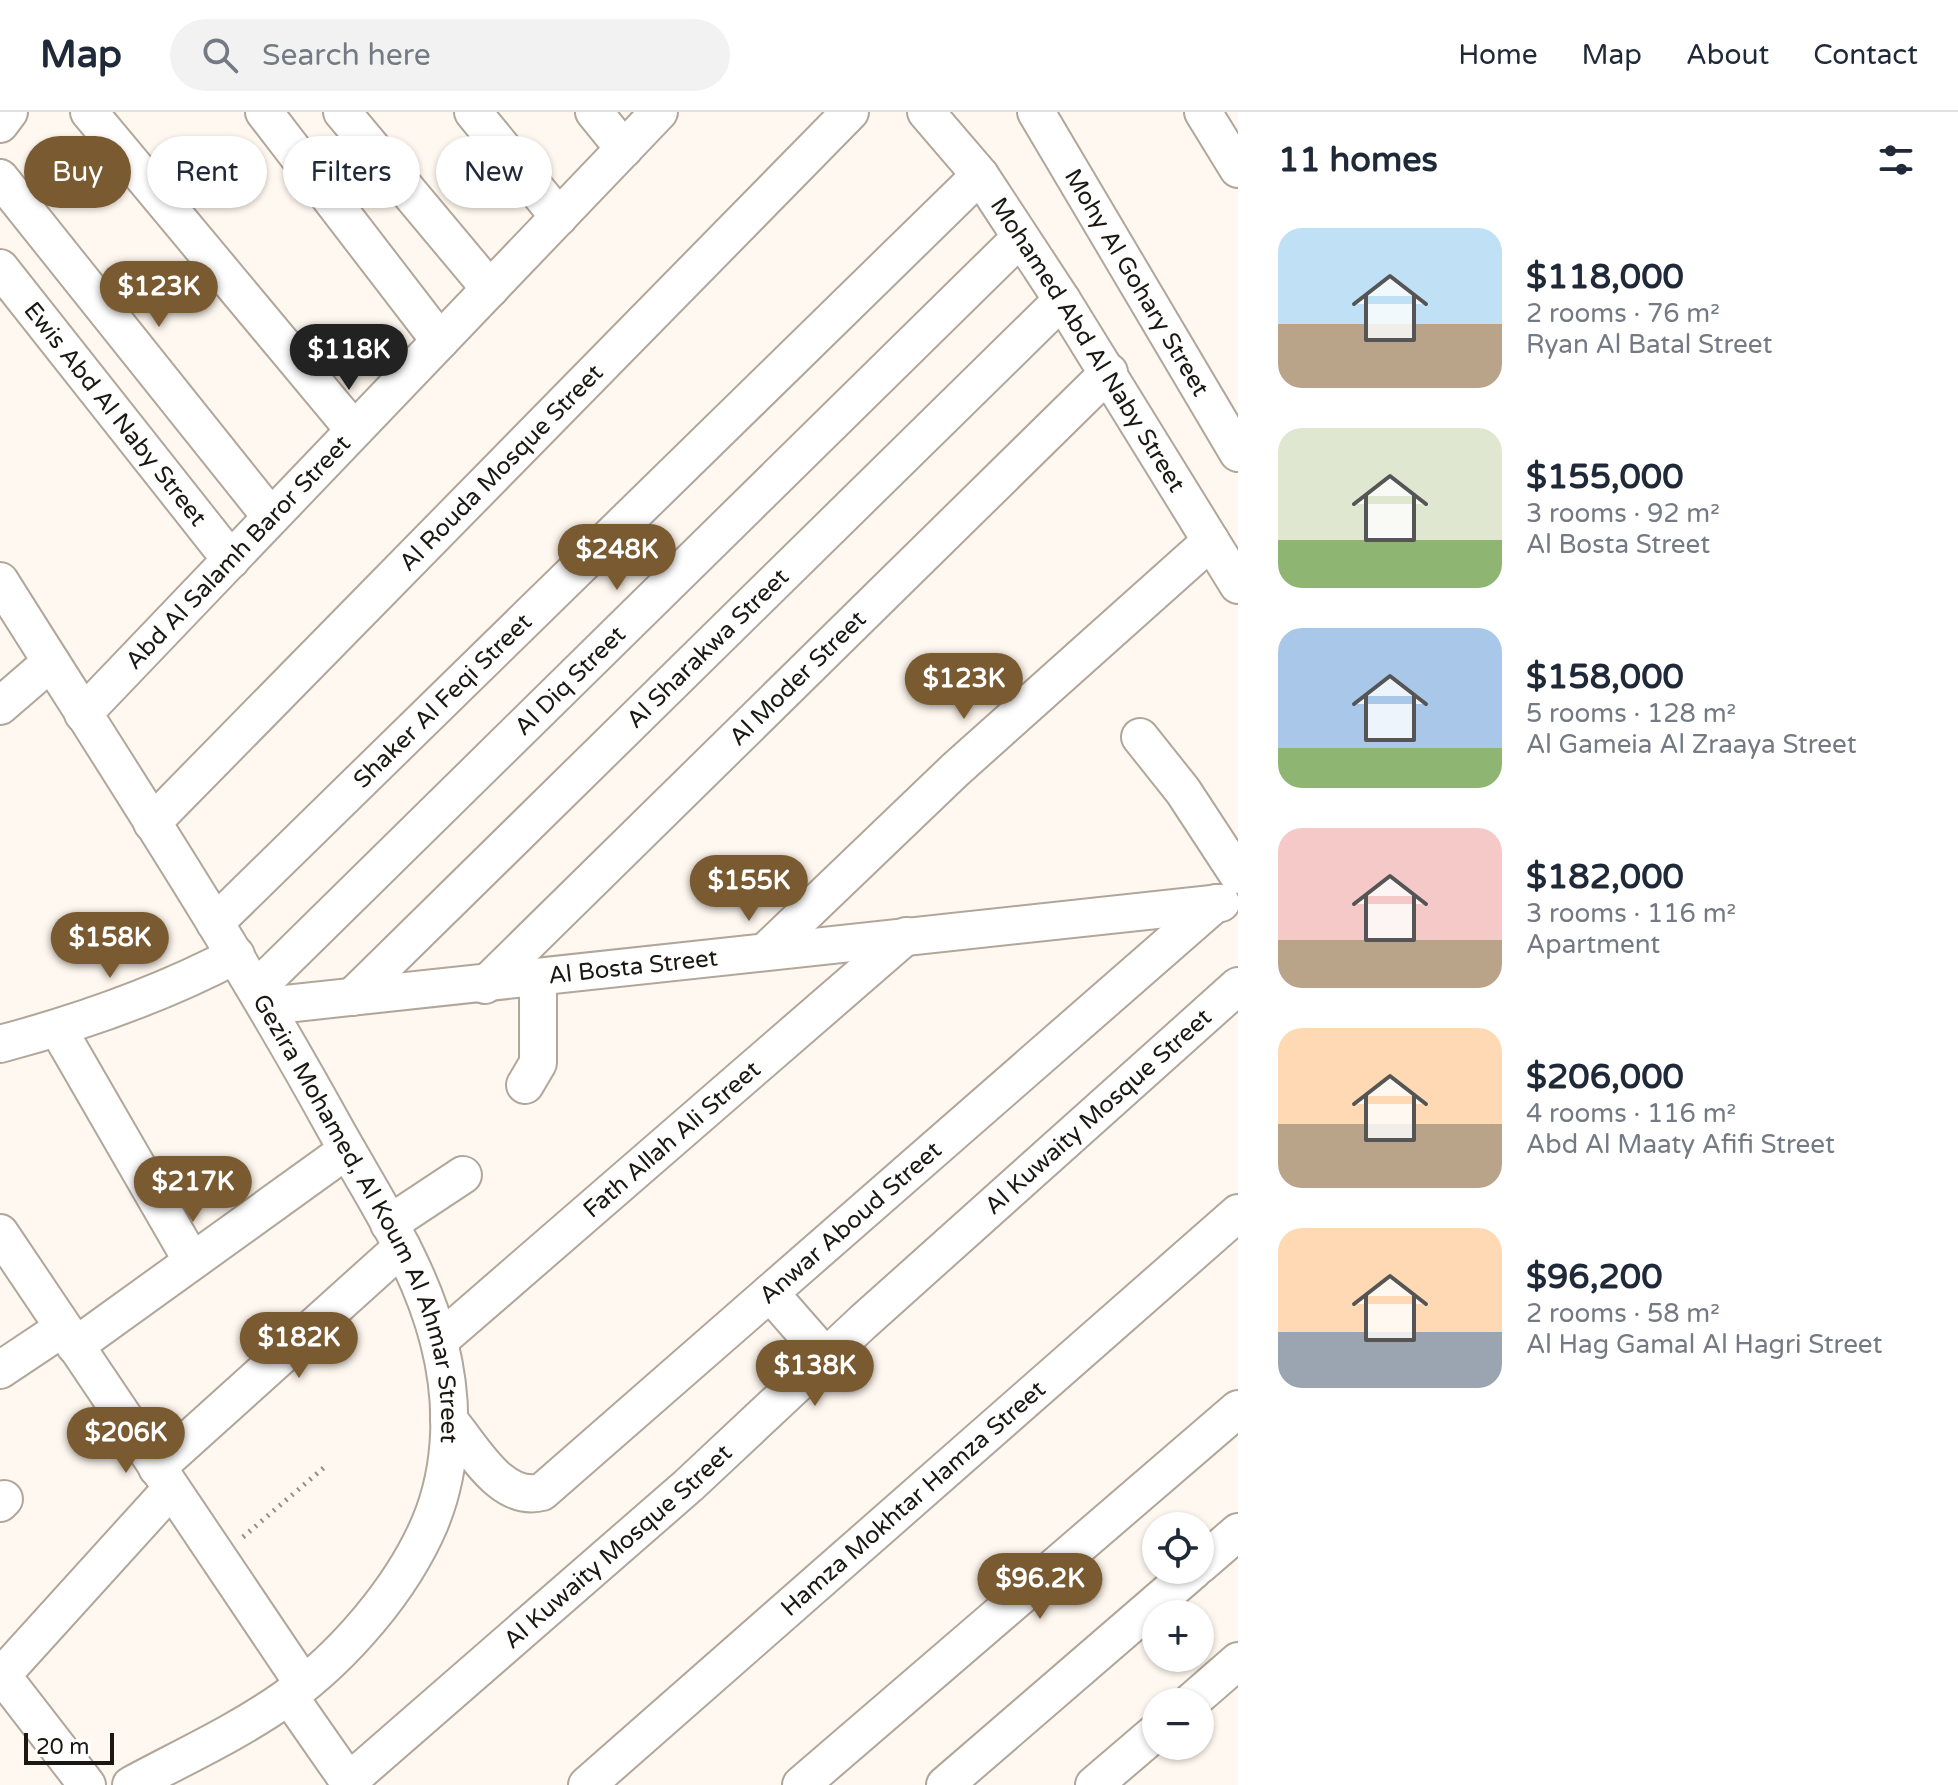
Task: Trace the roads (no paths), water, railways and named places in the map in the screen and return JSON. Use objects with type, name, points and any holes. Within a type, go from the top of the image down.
[{"type":"street","points":[[89,112],[354,430]]},
{"type":"street","points":[[264,112],[440,341]]},
{"type":"street","points":[[342,112],[490,289]]},
{"type":"street","points":[[473,112],[559,217]]},
{"type":"street","points":[[594,112],[624,149]]},
{"type":"street","name":"Abd Al Salamh Baror Street","points":[[83,714],[659,112]]},
{"type":"street","name":"Al Rouda Mosque Street","points":[[152,823],[850,112]]},
{"type":"street","name":"Mohy Al Gohary Street","points":[[1036,112],[1238,453]]},
{"type":"street","points":[[1203,112],[1238,169]]},
{"type":"street","name":"Mohamed Abd Al Naby Street","points":[[944,118],[1109,372],[1238,585]]},
{"type":"street","name":"Shaker Al Feqi Street","points":[[215,923],[980,175]]},
{"type":"street","points":[[0,178],[271,517]]},
{"type":"street","name":"Al Diq Street","points":[[262,998],[1020,238]]},
{"type":"street","name":"Ewis Abd Al Naby Street","points":[[0,268],[231,560]]},
{"type":"street","name":"Al Sharakwa Street","points":[[352,997],[1062,300]]},
{"type":"street","name":"Al Moder Street","points":[[485,985],[1109,372]]},
{"type":"street","points":[[765,952],[955,770],[1211,541]]},
{"type":"street","name":"Gezira Mohamed, Al Koum Al Ahmar Street","points":[[0,581],[262,998],[396,1236],[427,1302],[451,1400],[447,1460],[431,1521],[402,1577],[362,1625],[296,1689],[131,1785]]},
{"type":"street","points":[[0,706],[51,662]]},
{"type":"street","points":[[1140,737],[1183,791],[1238,875]]},
{"type":"street","name":"Al Bosta Street","points":[[262,998],[352,997],[485,985],[1227,902]]},
{"type":"street","name":"Anwar Aboud Street","points":[[449,1420],[504,1485],[529,1495],[542,1492],[1227,902]]},
{"type":"street","name":"Fath Allah Ali Street","points":[[439,1341],[906,936]]},
{"type":"street","points":[[0,1044],[58,1029],[179,985],[236,955]]},
{"type":"street","points":[[525,1085],[538,1063],[538,979]]},
{"type":"street","name":"Al Kuwaity Mosque Street","points":[[350,1784],[689,1485],[826,1357],[1238,986]]},
{"type":"street","points":[[58,1029],[192,1261]]},
{"type":"street","points":[[0,1370],[69,1337],[192,1261],[347,1150]]},
{"type":"street","points":[[87,1785],[8,1683],[5,1672],[164,1478],[396,1236],[463,1175]]},
{"type":"street","name":"Hamza Mokhtar Hamza Street","points":[[587,1785],[1238,1213]]},
{"type":"street","points":[[0,1233],[218,1559],[350,1784]]},
{"type":"street","points":[[770,1293],[826,1357]]},
{"type":"street","points":[[801,1785],[1238,1409]]},
{"type":"street","points":[[1214,1553],[1238,1532]]},
{"type":"street","points":[[945,1785],[1178,1584]]},
{"type":"street","points":[[1207,1688],[1238,1661]]},
{"type":"street","points":[[1094,1785],[1142,1744]]}]
